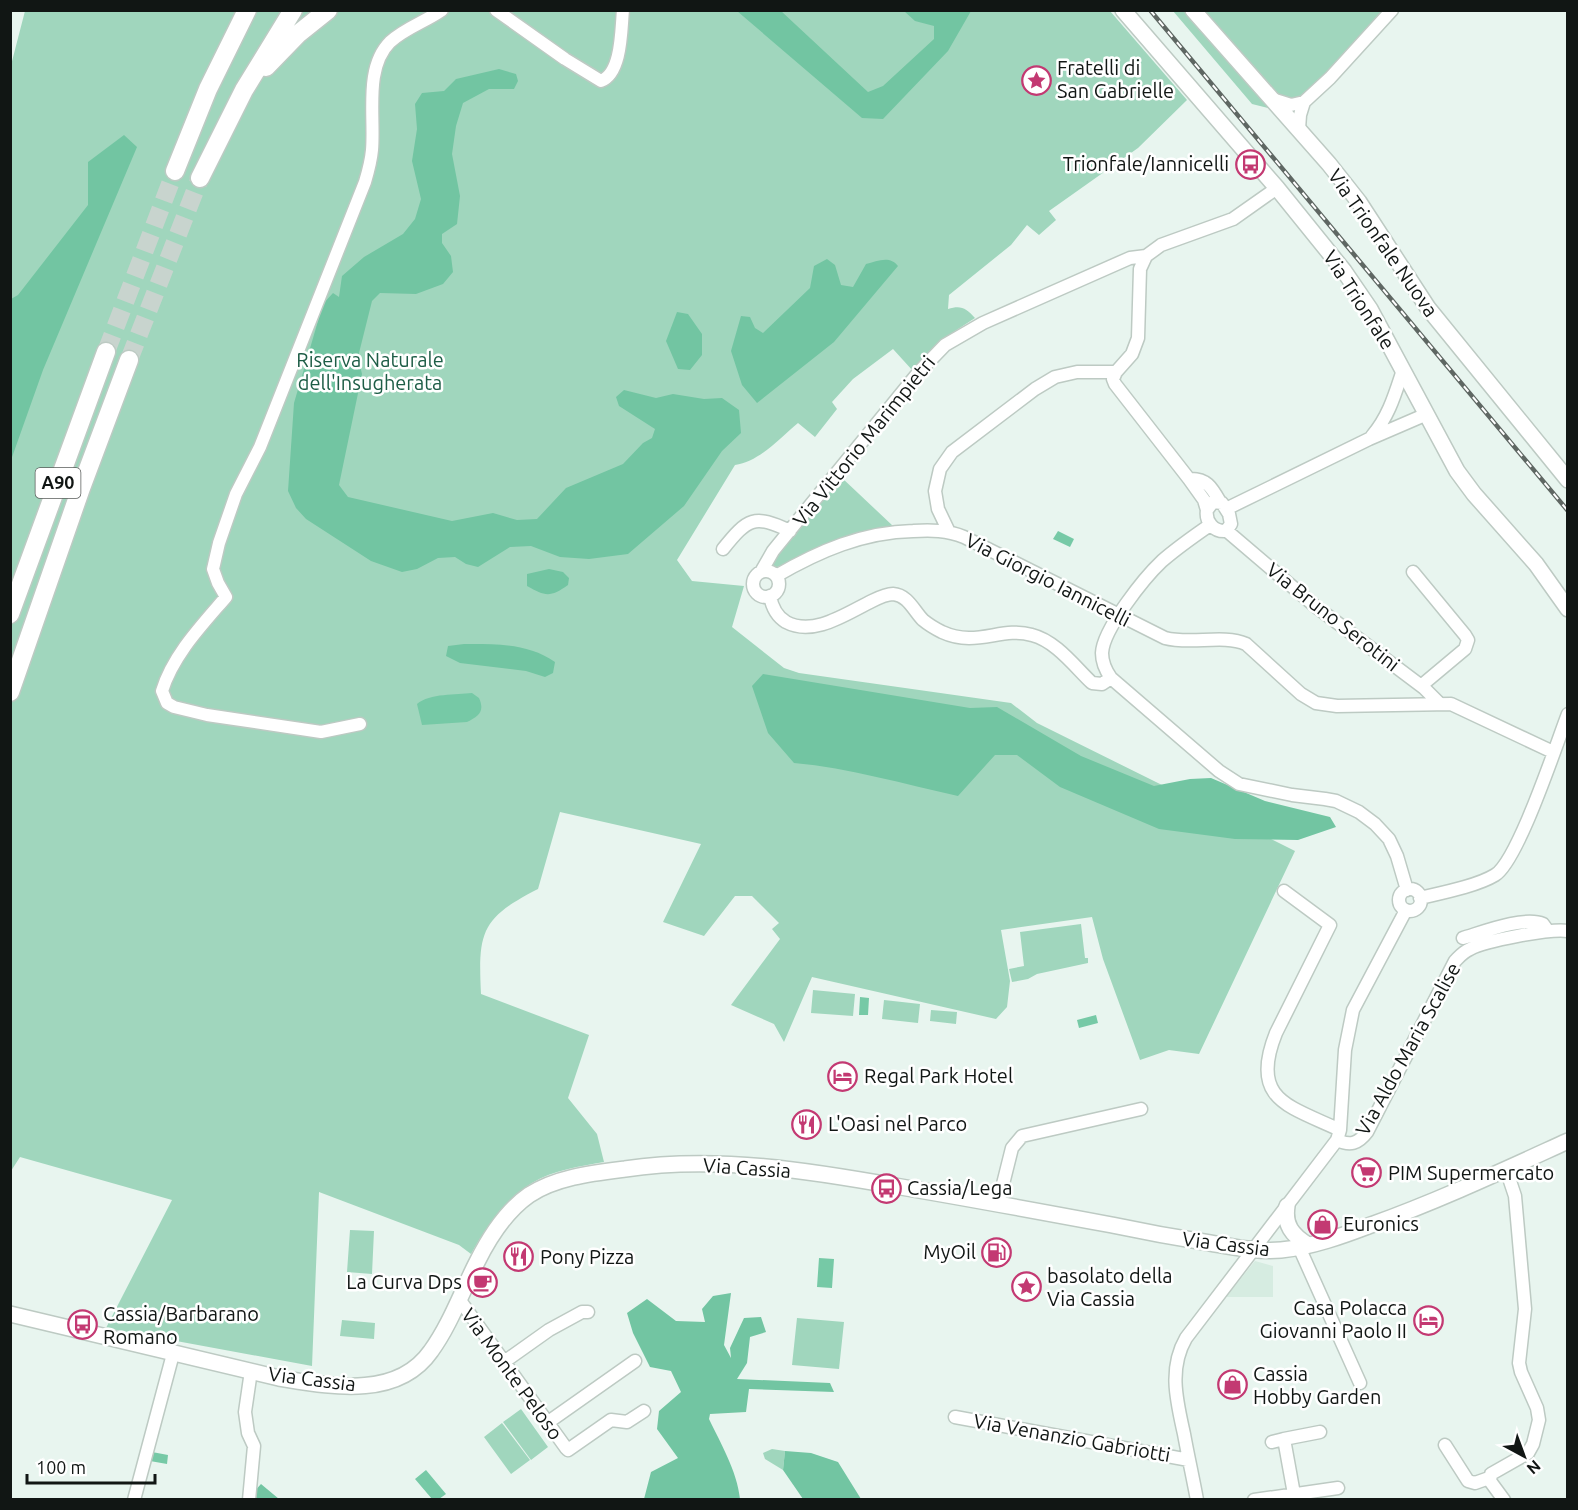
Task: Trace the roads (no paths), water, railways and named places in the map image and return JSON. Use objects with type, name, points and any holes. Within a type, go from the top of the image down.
[{"type":"highway","points":[[175,171],[208,89],[247,10]]},
{"type":"highway","points":[[200,178],[244,90],[293,10]]},
{"type":"highway","points":[[244,90],[298,34],[328,10]]},
{"type":"highway","name":"A90","points":[[10,614],[106,352]]},
{"type":"highway","name":"A90","points":[[10,692],[81,488],[129,360]]},
{"type":"main road","name":"Via Trionfale","points":[[1123,10],[1277,188],[1344,271],[1370,309],[1465,482],[1536,564],[1568,609]]},
{"type":"main road","name":"Via Trionfale Nuova","points":[[1193,10],[1299,129],[1359,202],[1428,308],[1568,480]]},
{"type":"main road","name":"Via Cassia","points":[[10,1314],[173,1354],[304,1382],[374,1385],[393,1381],[413,1370],[429,1354],[483,1249],[504,1220],[522,1201],[552,1184],[598,1173],[672,1164],[747,1165],[854,1179],[1187,1240],[1252,1250],[1278,1251],[1335,1238],[1409,1211],[1568,1141]]},
{"type":"main road","points":[[1287,1206],[1288,1226],[1304,1246]]},
{"type":"street","points":[[360,724],[321,732],[184,710],[167,704],[162,691],[174,664],[194,634],[226,597],[213,570],[219,543],[236,494],[260,447],[365,182],[372,148],[376,63],[382,51],[395,38],[442,10]]},
{"type":"street","points":[[496,10],[601,81],[609,77],[616,64],[623,10]]},
{"type":"street","points":[[1272,99],[1291,105],[1304,102],[1330,78],[1392,10]]},
{"type":"street","points":[[1299,129],[1304,102]]},
{"type":"street","points":[[1189,479],[1205,481],[1213,489],[1231,522],[1227,531],[1220,531],[1210,525],[1204,500],[1113,379],[1116,372],[1132,354],[1138,338],[1140,269],[1146,256],[1159,246],[1233,219],[1277,188]]},
{"type":"street","name":"Via Vittorio Marimpietri","points":[[761,572],[770,555],[918,373],[945,345],[983,323],[1133,257],[1146,256]]},
{"type":"street","points":[[1370,439],[1385,420],[1403,370]]},
{"type":"street","name":"Via Giorgio Iannicelli","points":[[1116,372],[1077,372],[1055,377],[952,452],[940,469],[935,488],[938,509],[949,532],[964,537],[1118,616],[1172,640],[1234,641],[1246,644],[1301,694],[1320,704],[1337,706],[1439,703],[1462,708],[1553,752]]},
{"type":"street","points":[[1207,510],[1212,504],[1223,505],[1427,414]]},
{"type":"street","points":[[723,549],[739,530],[752,522],[768,521],[790,531]]},
{"type":"street","points":[[1210,525],[1159,564],[1118,616],[1106,636],[1102,651],[1104,666],[1112,678],[1215,768],[1236,783],[1251,788],[1325,798],[1359,812],[1389,839],[1397,856],[1407,890]]},
{"type":"street","points":[[776,576],[817,554],[861,538],[903,531],[949,532]]},
{"type":"street","name":"Via Bruno Serotini","points":[[1227,531],[1315,606],[1422,685],[1439,703]]},
{"type":"street","points":[[761,572],[770,572],[776,576],[778,588],[770,596],[761,596],[755,590],[755,578],[761,572]]},
{"type":"street","points":[[1413,572],[1468,640],[1465,649],[1422,685]]},
{"type":"street","points":[[770,596],[773,609],[782,619],[792,625],[808,627],[820,625],[884,596],[895,594],[905,599],[926,622],[946,634],[969,639],[1012,633],[1031,635],[1050,645],[1092,683],[1100,684],[1112,678]]},
{"type":"street","points":[[1420,898],[1488,879],[1503,868],[1520,837],[1568,714]]},
{"type":"street","points":[[1407,890],[1415,891],[1420,898],[1417,909],[1406,910],[1401,906],[1399,900],[1401,894],[1407,890]]},
{"type":"street","points":[[1284,891],[1330,925],[1272,1044],[1268,1080],[1272,1091],[1287,1105],[1339,1135]]},
{"type":"street","points":[[1197,1500],[1175,1389],[1179,1350],[1339,1135],[1345,1050],[1353,1010],[1406,910]]},
{"type":"street","name":"Via Aldo Maria Scalise","points":[[1463,938],[1500,927],[1534,922],[1543,924],[1548,931]]},
{"type":"street","name":"Via Aldo Maria Scalise","points":[[1339,1135],[1350,1144],[1364,1136],[1455,961],[1461,954],[1477,945],[1548,931],[1568,931]]},
{"type":"street","points":[[998,1204],[1012,1148],[1022,1136],[1141,1109]]},
{"type":"street","points":[[1444,1445],[1468,1481],[1475,1483],[1489,1478],[1493,1471],[1518,1461],[1528,1453],[1533,1444],[1539,1420],[1536,1405],[1519,1367],[1525,1309],[1515,1196],[1506,1169]]},
{"type":"street","points":[[1304,1246],[1360,1383]]},
{"type":"street","name":"Via Monte Peloso","points":[[459,1299],[568,1450],[611,1420],[627,1422],[644,1411]]},
{"type":"street","points":[[504,1362],[549,1330],[582,1312],[588,1312]]},
{"type":"street","points":[[134,1500],[173,1354]]},
{"type":"street","points":[[547,1423],[635,1361]]},
{"type":"street","points":[[249,1500],[254,1446],[248,1433],[245,1412],[251,1371]]},
{"type":"street","name":"Via Venanzio Gabriotti","points":[[955,1417],[1189,1460]]},
{"type":"street","points":[[1294,1494],[1278,1440],[1320,1432]]},
{"type":"street","points":[[1489,1478],[1504,1500]]},
{"type":"street","points":[[1254,1500],[1338,1488]]},
{"type":"tunnel","points":[[106,352],[175,171]]},
{"type":"tunnel","points":[[129,360],[200,178]]},
{"type":"railway","points":[[1150,10],[1568,511]]},
{"type":"place","name":"Fratelli di San Gabrielle","points":[[1036,80]]},
{"type":"place","name":"Trionfale/Iannicelli","points":[[1250,164]]},
{"type":"place","name":"Regal Park Hotel","points":[[843,1076]]},
{"type":"place","name":"L'Oasi nel Parco","points":[[807,1124]]},
{"type":"place","name":"PIM Supermercato","points":[[1367,1173]]},
{"type":"place","name":"Cassia/Lega","points":[[886,1188]]},
{"type":"place","name":"Euronics","points":[[1322,1224]]},
{"type":"place","name":"MyOil","points":[[997,1252]]},
{"type":"place","name":"Pony Pizza","points":[[519,1257]]},
{"type":"place","name":"La Curva Dps","points":[[483,1282]]},
{"type":"place","name":"basolato della Via Cassia","points":[[1026,1287]]},
{"type":"place","name":"Casa Polacca Giovanni Paolo II","points":[[1428,1320]]},
{"type":"place","name":"Cassia/Barbarano Romano","points":[[82,1325]]},
{"type":"place","name":"Cassia Hobby Garden","points":[[1232,1385]]},
{"type":"park label","name":"Riserva Naturale dell'Insugherata","points":[[370,372]]}]
